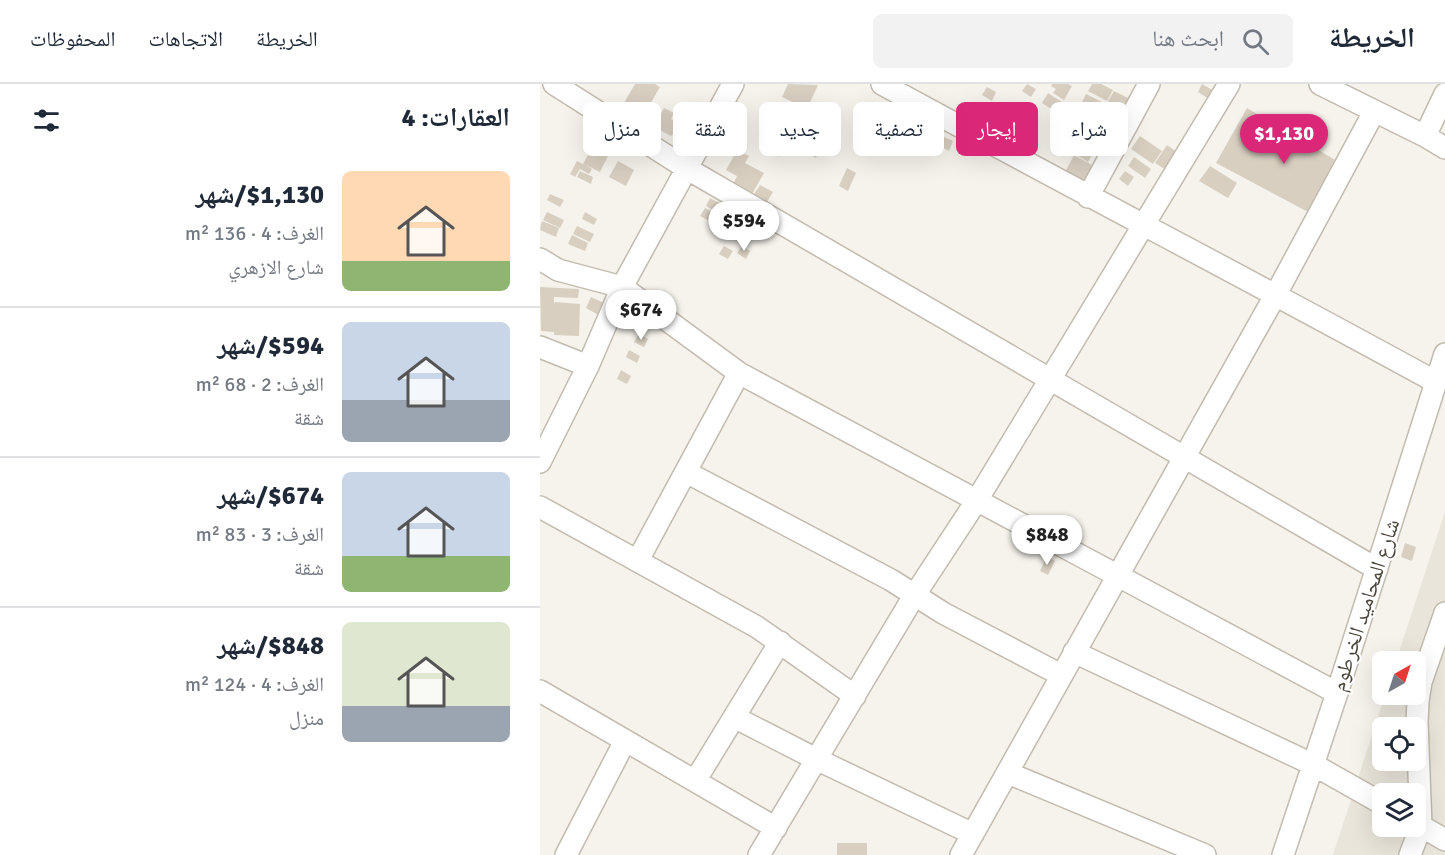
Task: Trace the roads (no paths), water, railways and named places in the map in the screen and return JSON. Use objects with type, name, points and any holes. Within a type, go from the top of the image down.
[{"type":"street","points":[[554,84],[686,168],[1377,569]]},
{"type":"street","points":[[540,462],[588,366],[622,287],[733,84]]},
{"type":"street","points":[[882,84],[1436,382]]},
{"type":"street","points":[[1088,196],[1149,84]]},
{"type":"street","points":[[759,855],[914,596],[977,500],[1229,84]]},
{"type":"street","points":[[1320,84],[1444,147]]},
{"type":"street","points":[[1425,136],[1445,94]]},
{"type":"street","points":[[961,855],[1276,294],[1374,112]]},
{"type":"street","points":[[540,259],[558,270],[622,287],[739,373],[1338,693]]},
{"type":"street","points":[[540,347],[588,366]]},
{"type":"street","name":"شارع المحاميد الخرطوم","points":[[1283,855],[1338,693],[1445,354]]},
{"type":"street","points":[[638,560],[739,373]]},
{"type":"street","points":[[686,472],[891,580],[914,596],[1061,675]]},
{"type":"street","points":[[540,507],[638,560],[780,642],[855,696]]},
{"type":"street","points":[[1418,783],[1417,722],[1421,682],[1436,671],[1445,612]]},
{"type":"street","points":[[695,781],[780,642]]},
{"type":"street","points":[[1074,652],[1314,765],[1372,798]]},
{"type":"street","points":[[540,691],[776,828]]},
{"type":"street","points":[[734,717],[973,834]]},
{"type":"street","points":[[566,855],[625,741]]},
{"type":"street","points":[[1008,773],[1205,855]]},
{"type":"street","points":[[1426,829],[1445,840]]},
{"type":"street","points":[[1410,855],[1415,837]]}]
